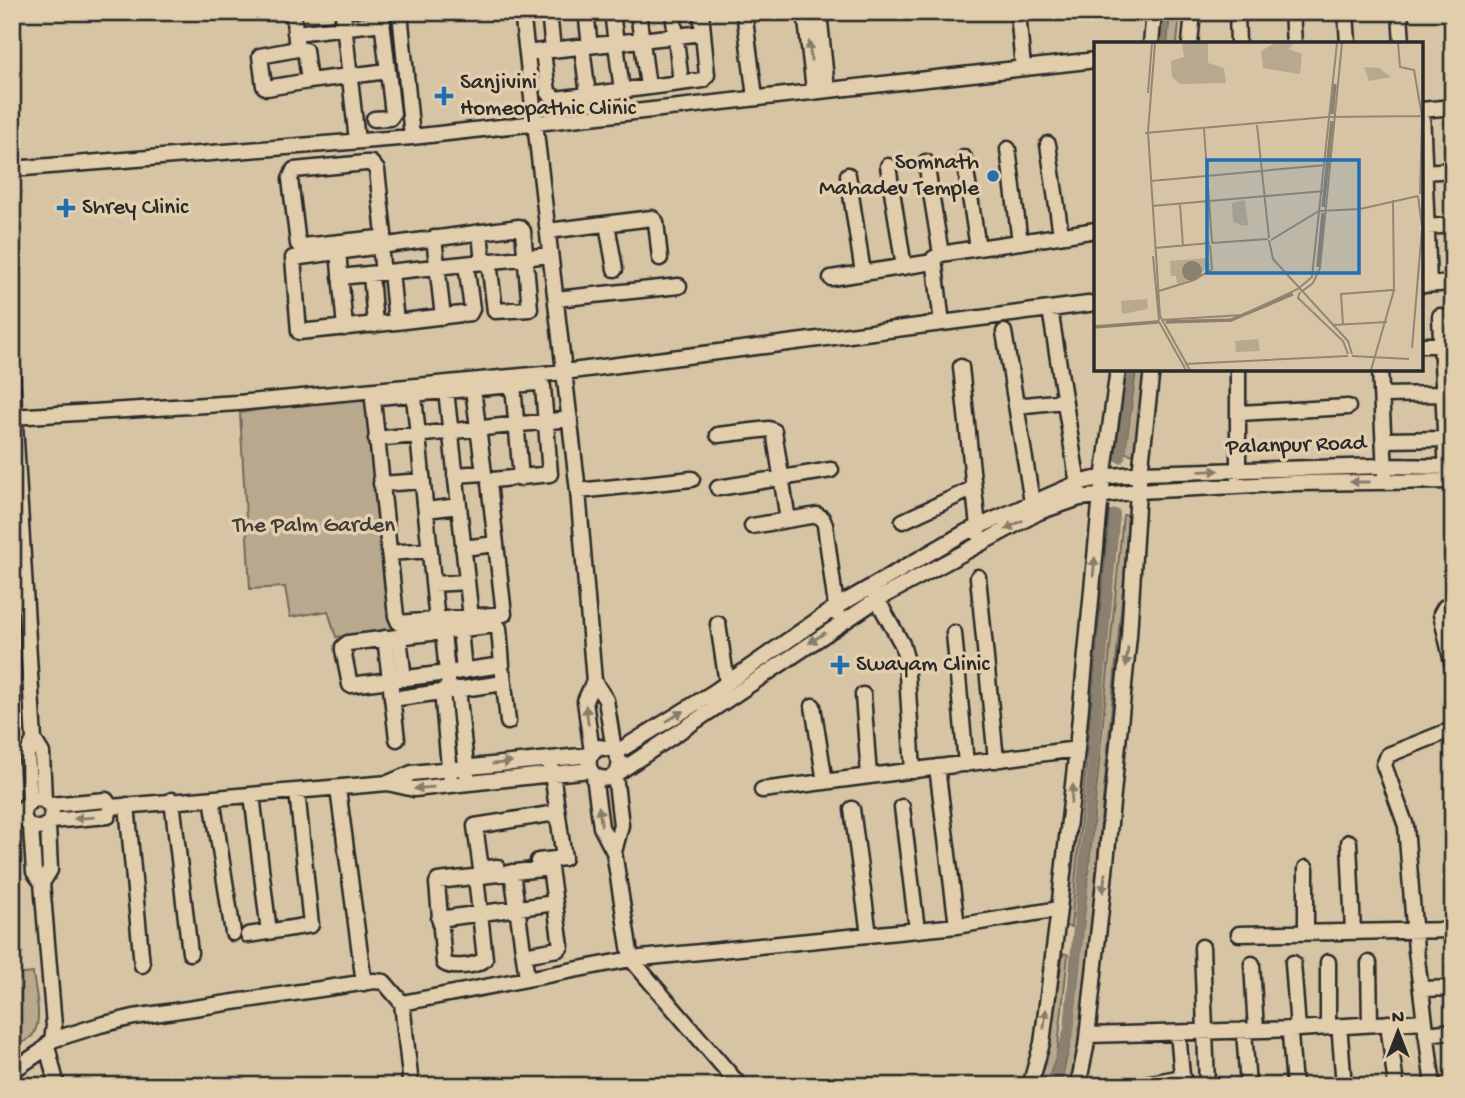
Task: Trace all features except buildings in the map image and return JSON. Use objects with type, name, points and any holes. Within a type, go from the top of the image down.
[{"type":"street","points":[[293,12],[297,49]]},
{"type":"street","points":[[400,12],[412,137]]},
{"type":"street","points":[[522,12],[578,491],[594,681],[586,701],[591,753],[588,765],[592,773],[601,827],[614,852],[631,959],[740,1086]]},
{"type":"street","points":[[549,12],[548,92],[559,99],[705,78],[701,12]]},
{"type":"street","points":[[586,12],[588,95]]},
{"type":"street","points":[[612,12],[622,91]]},
{"type":"street","points":[[638,12],[648,87]]},
{"type":"street","points":[[673,12],[681,83]]},
{"type":"street","points":[[744,12],[755,97]]},
{"type":"street","points":[[805,12],[821,90]]},
{"type":"street","points":[[818,12],[821,90]]},
{"type":"street","points":[[1018,12],[1023,68]]},
{"type":"street","points":[[1151,42],[1154,12]]},
{"type":"street","points":[[1190,42],[1194,12]]},
{"type":"street","points":[[1237,12],[1238,42]]},
{"type":"street","points":[[1292,12],[1294,42]]},
{"type":"street","points":[[1346,12],[1348,42]]},
{"type":"street","points":[[1400,12],[1402,42]]},
{"type":"street","points":[[295,33],[343,21],[382,17],[393,114],[390,118],[374,119]]},
{"type":"street","points":[[343,21],[357,141]]},
{"type":"street","points":[[527,53],[703,33]]},
{"type":"street","points":[[309,81],[305,50],[260,55],[264,86],[267,88],[388,71]]},
{"type":"street","points":[[12,169],[412,137],[1094,60]]},
{"type":"street","points":[[1423,110],[1453,107]]},
{"type":"street","points":[[1423,141],[1427,227],[1425,284],[1453,283]]},
{"type":"street","points":[[1048,144],[1061,235]]},
{"type":"street","points":[[292,148],[294,170],[290,179],[298,244],[303,246],[379,238],[384,234],[375,166],[366,163],[294,170]]},
{"type":"street","points":[[1008,149],[1020,242]]},
{"type":"street","points":[[964,158],[978,248]]},
{"type":"street","points":[[926,162],[942,323]]},
{"type":"street","points":[[887,166],[904,267]]},
{"type":"street","points":[[1424,172],[1453,170]]},
{"type":"street","points":[[848,175],[863,273]]},
{"type":"street","points":[[548,231],[652,219],[656,222],[660,258]]},
{"type":"street","points":[[607,224],[615,269]]},
{"type":"street","points":[[1427,227],[1453,225]]},
{"type":"street","points":[[466,264],[471,311],[467,314],[301,333],[298,329],[293,258],[434,238],[480,232],[521,228],[531,305],[528,309],[495,311],[480,232]]},
{"type":"street","points":[[831,278],[904,267],[978,248],[1094,230]]},
{"type":"street","points":[[434,238],[443,317]]},
{"type":"street","points":[[380,246],[382,273],[396,322]]},
{"type":"street","points":[[338,251],[345,328]]},
{"type":"street","points":[[340,276],[550,255]]},
{"type":"street","points":[[375,325],[382,273]]},
{"type":"street","points":[[556,299],[679,286]]},
{"type":"street","points":[[13,417],[413,390],[1094,303]]},
{"type":"street","points":[[1050,309],[1080,498]]},
{"type":"street","points":[[1293,475],[1385,482],[1450,474],[1445,439],[1440,316]]},
{"type":"street","points":[[1004,332],[1032,502]]},
{"type":"street","points":[[1423,345],[1441,345]]},
{"type":"street","points":[[961,366],[979,543]]},
{"type":"street","points":[[1030,1086],[1042,1043],[1059,909],[1101,494],[1118,371]]},
{"type":"street","points":[[1078,1086],[1088,1035],[1129,636],[1138,491],[1153,371]]},
{"type":"street","points":[[111,807],[172,800],[338,789],[388,783],[412,773],[466,767],[550,766],[592,773],[605,779],[781,654],[836,607],[874,593],[916,569],[979,543],[1039,512],[1080,498],[1238,477],[1238,371]]},
{"type":"street","points":[[1380,371],[1385,482]]},
{"type":"street","points":[[12,374],[34,740],[27,754],[32,804],[23,815],[23,824],[33,872],[42,883],[54,1026],[50,1043],[57,1086]]},
{"type":"street","points":[[455,475],[493,480],[550,474],[542,384],[446,391],[413,390],[373,400],[397,620],[402,623],[460,629],[497,625],[508,722]]},
{"type":"street","points":[[513,385],[521,478]]},
{"type":"street","points":[[473,389],[504,614],[471,618],[392,637],[348,643],[343,650],[350,685],[502,665]]},
{"type":"street","points":[[413,390],[433,584],[450,690],[462,727],[468,783]]},
{"type":"street","points":[[446,391],[471,618]]},
{"type":"street","points":[[1382,395],[1443,394]]},
{"type":"street","points":[[1016,406],[1064,401]]},
{"type":"street","points":[[1239,413],[1349,407]]},
{"type":"street","points":[[376,439],[570,419]]},
{"type":"street","points":[[718,435],[769,429],[774,431],[788,520]]},
{"type":"street","points":[[1384,440],[1445,439]]},
{"type":"street","name":"Palanpur Road","points":[[916,569],[978,527],[1078,482],[1103,477],[1141,473],[1238,477],[1293,475],[1385,466],[1450,474]]},
{"type":"street","points":[[718,488],[831,470]]},
{"type":"street","points":[[578,491],[692,478]]},
{"type":"street","points":[[381,484],[423,481]]},
{"type":"street","points":[[903,520],[974,488]]},
{"type":"street","points":[[426,510],[459,506]]},
{"type":"street","points":[[752,526],[817,515],[822,517],[839,624]]},
{"type":"street","points":[[463,548],[496,544]]},
{"type":"street","points":[[389,553],[430,550]]},
{"type":"street","points":[[978,577],[996,760]]},
{"type":"street","points":[[433,584],[467,582]]},
{"type":"street","points":[[388,783],[414,789],[468,783],[550,766],[591,753],[600,747],[615,751],[717,699],[727,683],[839,624],[874,593]]},
{"type":"street","points":[[874,593],[902,644],[906,658],[913,771]]},
{"type":"street","points":[[1453,606],[1445,607],[1441,614],[1453,667]]},
{"type":"street","points":[[718,624],[727,683]]},
{"type":"street","points":[[460,629],[464,670]]},
{"type":"street","points":[[954,633],[966,764]]},
{"type":"street","points":[[392,637],[397,680],[392,699],[397,739]]},
{"type":"street","points":[[594,681],[606,700],[615,751],[620,762],[617,773],[621,825],[614,852]]},
{"type":"street","points":[[392,699],[504,683]]},
{"type":"street","points":[[450,690],[446,729],[450,785]]},
{"type":"street","points":[[863,695],[869,776]]},
{"type":"street","points":[[813,706],[825,782]]},
{"type":"street","points":[[446,729],[462,727]]},
{"type":"street","points":[[1433,1086],[1414,931],[1406,827],[1384,765],[1388,755],[1453,729]]},
{"type":"street","points":[[762,790],[1077,748]]},
{"type":"street","points":[[550,766],[564,858],[481,869],[475,826],[556,813]]},
{"type":"street","points":[[937,767],[957,926]]},
{"type":"street","points":[[338,789],[364,983]]},
{"type":"street","points":[[212,798],[241,934],[270,932],[311,925],[297,792]]},
{"type":"street","points":[[252,795],[270,932]]},
{"type":"street","points":[[32,804],[106,800],[111,807]]},
{"type":"street","points":[[172,800],[190,953]]},
{"type":"street","points":[[32,804],[53,813],[49,823],[50,870],[42,883]]},
{"type":"street","points":[[127,805],[142,965]]},
{"type":"street","points":[[23,824],[40,829],[49,823],[108,816],[111,807]]},
{"type":"street","points":[[902,807],[916,930]]},
{"type":"street","points":[[852,809],[869,935]]},
{"type":"street","points":[[1349,842],[1353,932]]},
{"type":"street","points":[[476,877],[485,956],[481,963],[445,965],[437,883],[476,877],[512,872],[551,868],[561,948],[524,955]]},
{"type":"street","points":[[1306,868],[1306,933]]},
{"type":"street","points":[[512,872],[527,978]]},
{"type":"street","points":[[439,919],[555,903]]},
{"type":"street","points":[[402,1003],[631,959],[957,926],[1059,909]]},
{"type":"street","points":[[1240,934],[1453,930]]},
{"type":"street","points":[[1202,947],[1207,1086]]},
{"type":"street","points":[[1328,962],[1334,1031],[1344,1086]]},
{"type":"street","points":[[1293,963],[1294,1086]]},
{"type":"street","points":[[1368,963],[1370,1024]]},
{"type":"street","points":[[1248,1086],[1252,964]]},
{"type":"street","points":[[12,1071],[50,1043],[100,1025],[134,1017],[384,982],[402,1003],[409,1086]]},
{"type":"street","points":[[1421,989],[1453,988]]},
{"type":"street","points":[[1088,1035],[1250,1030],[1334,1031],[1388,1023],[1453,1031]]},
{"type":"street","points":[[1388,1023],[1396,1086]]},
{"type":"street","points":[[1134,1086],[1183,1081],[1178,1033]]},
{"type":"green space","points":[[1170,12],[1180,12],[1177,42],[1167,42]]},
{"type":"green space","points":[[1136,371],[1145,371],[1136,455],[1125,453]]},
{"type":"green space","name":"The Palm Garden","points":[[367,390],[395,632],[336,637],[328,611],[290,617],[285,587],[250,589],[240,413]]},
{"type":"green space","points":[[1104,511],[1110,511],[1071,927],[1063,926]]},
{"type":"green space","points":[[1123,515],[1130,515],[1083,1012],[1075,1063],[1068,1086],[1060,1086],[1073,1029]]},
{"type":"green space","points":[[1063,953],[1068,955],[1057,1055],[1046,1086],[1038,1086],[1046,1063]]},
{"type":"green space","points":[[33,973],[38,1023],[30,1038],[12,1049],[12,975]]},
{"type":"waterway","points":[[1161,42],[1164,12]]},
{"type":"waterway","points":[[1120,458],[1130,371]]},
{"type":"waterway","points":[[1053,1086],[1069,1028],[1115,514]]},
{"type":"place","name":"Sanjivini Homeopathic Clinic","points":[[444,96]]},
{"type":"place","name":"Somnath Mahadev Temple","points":[[993,176]]},
{"type":"place","name":"Shrey Clinic","points":[[66,208]]},
{"type":"place","name":"Swayam Clinic","points":[[840,665]]}]
